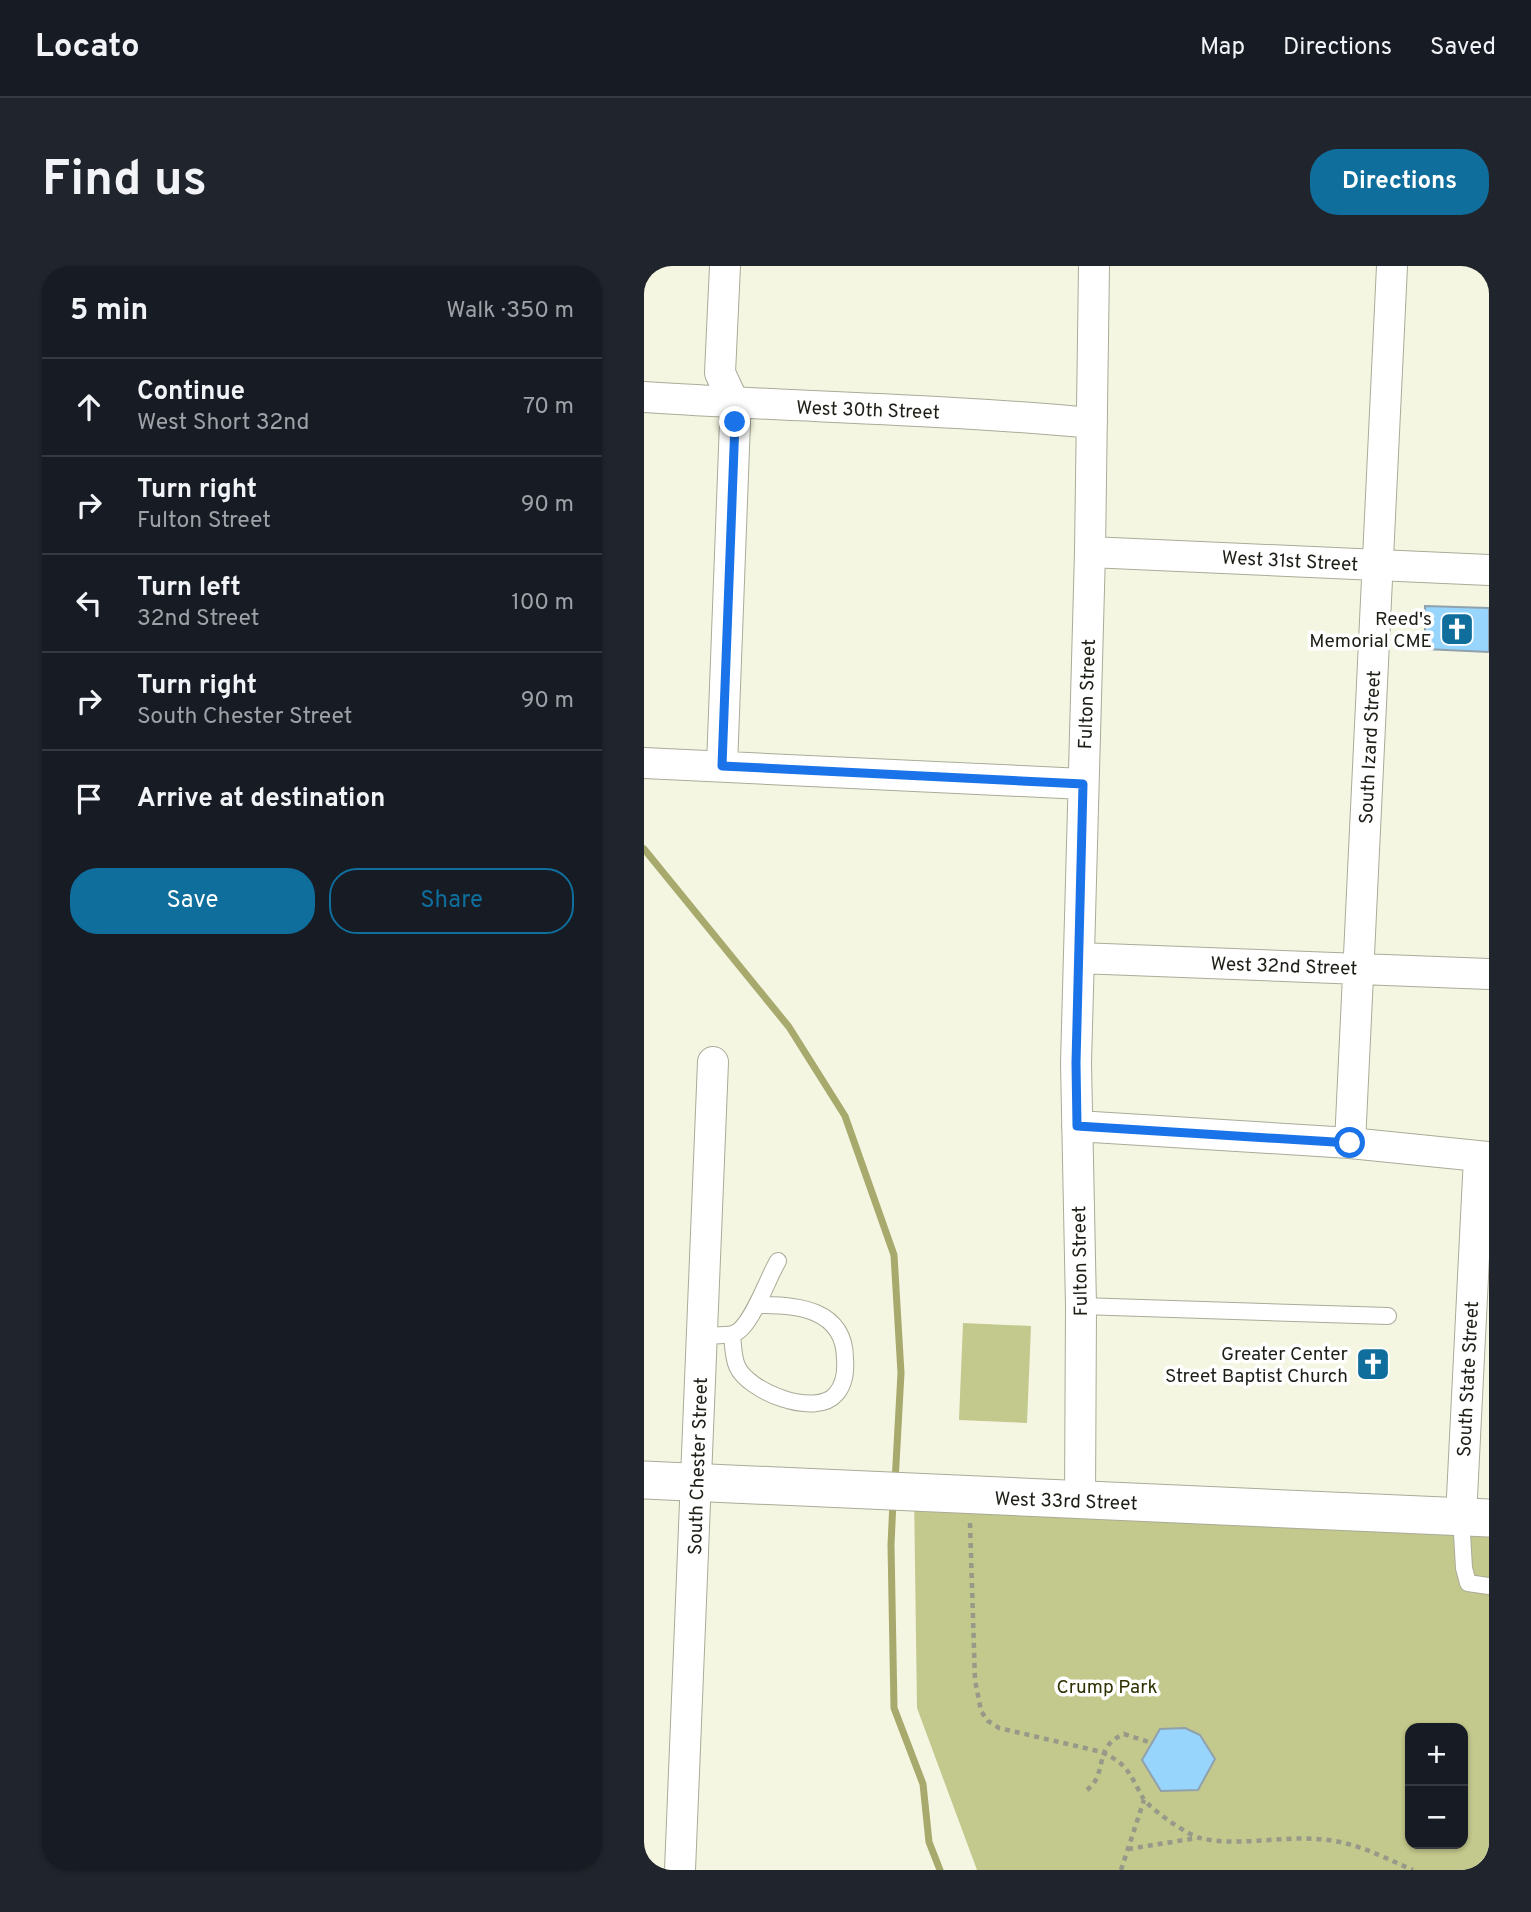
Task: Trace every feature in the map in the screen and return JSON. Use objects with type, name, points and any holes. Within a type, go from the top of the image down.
[{"type":"street","points":[[722,766],[734,403],[720,373],[725,266]]},
{"type":"street","name":"Fulton Street","points":[[1080,1500],[1081,1306],[1077,1126],[1094,266]]},
{"type":"street","name":"South Izard Street","points":[[1350,1143],[1392,266]]},
{"type":"street","name":"West 30th Street","points":[[644,397],[936,411],[1092,423]]},
{"type":"street","name":"West 31st Street","points":[[1090,552],[1489,570]]},
{"type":"street","points":[[644,763],[1083,784]]},
{"type":"street","name":"West 32nd Street","points":[[1079,958],[1489,974]]},
{"type":"street","name":"South Chester Street","points":[[680,1870],[713,1062]]},
{"type":"street","points":[[1077,1126],[1350,1143],[1484,1157]]},
{"type":"street","name":"South State Street","points":[[1475,1517],[1484,1157]]},
{"type":"street","name":"West 33rd Street","points":[[644,1480],[1475,1517]]},
{"type":"lane","points":[[700,1336],[732,1334],[751,1320],[765,1281],[778,1261]]},
{"type":"lane","points":[[732,1334],[736,1365],[759,1390],[781,1399],[802,1402],[820,1402],[835,1397],[844,1381],[845,1357],[837,1327],[825,1317],[799,1307],[757,1305]]},
{"type":"lane","points":[[1081,1306],[1388,1316]]},
{"type":"lane","points":[[1475,1517],[1464,1568],[1468,1583],[1489,1586]]},
{"type":"path","points":[[970,1519],[970,1600],[975,1680],[981,1711],[988,1721],[999,1728],[1102,1752],[1118,1759],[1129,1771],[1144,1800],[1198,1838]]},
{"type":"path","points":[[1087,1790],[1097,1779],[1102,1752],[1113,1738],[1124,1734],[1152,1743]]},
{"type":"path","points":[[1121,1870],[1144,1800]]},
{"type":"path","points":[[1128,1849],[1198,1838],[1317,1839],[1348,1842],[1368,1848],[1413,1870]]},
{"type":"green space","points":[[963,1323],[1031,1326],[1027,1423],[959,1420]]},
{"type":"green space","name":"Crump Park","points":[[914,1492],[1489,1520],[1489,1870],[977,1870],[917,1708]]},
{"type":"building","name":"Reed's Memorial CME","points":[[1425,606],[1489,608],[1489,652],[1425,649]]},
{"type":"building","points":[[1185,1728],[1200,1735],[1215,1759],[1198,1790],[1161,1791],[1142,1760],[1160,1729]]},
{"type":"waterway","points":[[644,849],[789,1027],[845,1116],[894,1255],[901,1373],[895,1482]]},
{"type":"waterway","points":[[893,1501],[891,1545],[894,1708],[923,1784],[929,1842],[940,1870]]},
{"type":"place","name":"Reed's Memorial CME","points":[[1457,629]]},
{"type":"place","name":"Greater Center Street Baptist Church","points":[[1373,1364]]},
{"type":"route","points":[[735,422],[722,766],[1083,784],[1076,1063],[1077,1126],[1350,1143]]}]
